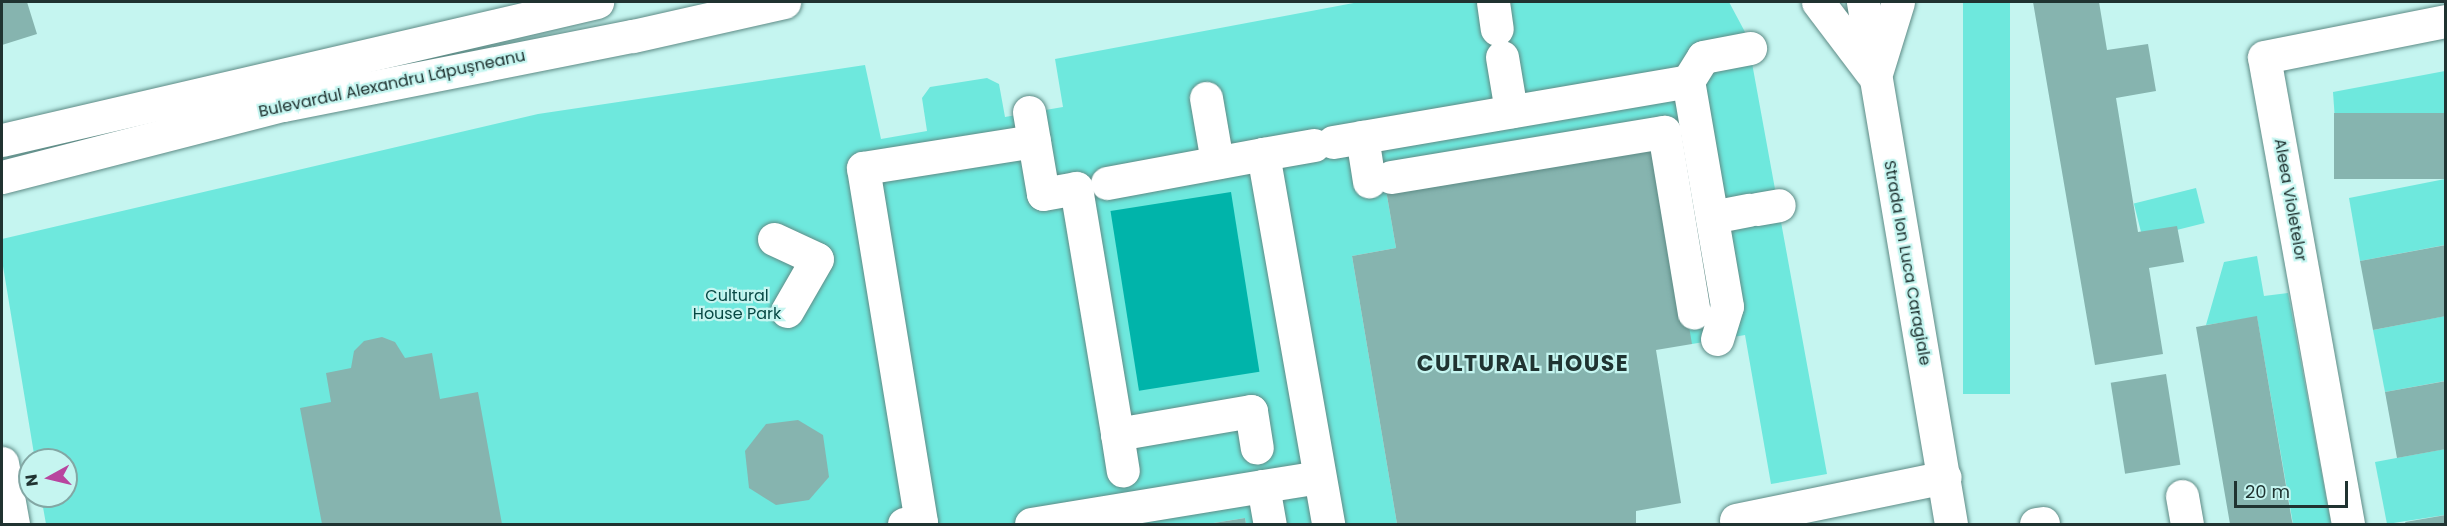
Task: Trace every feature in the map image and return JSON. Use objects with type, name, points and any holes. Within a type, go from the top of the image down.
[{"type":"street","name":"Bulevardul Alexandru Lăpușneanu","points":[[2,140],[597,2]]},
{"type":"street","name":"Bulevardul Alexandru Lăpușneanu","points":[[2,177],[282,105],[633,36],[784,2]]},
{"type":"street","points":[[1818,2],[1875,77]]},
{"type":"street","name":"Strada Ion Luca Caragiale","points":[[1863,2],[1945,477],[1951,525]]},
{"type":"street","points":[[1875,77],[1898,2]]},
{"type":"street","name":"Aleea Violetelor","points":[[2348,525],[2264,57],[2445,21]]},
{"type":"street","points":[[1497,29],[1511,111]]},
{"type":"street","points":[[1717,339],[1727,306],[1688,81],[1703,57],[1750,48]]},
{"type":"street","points":[[1107,183],[1688,81]]},
{"type":"street","points":[[1206,98],[1217,162]]},
{"type":"street","points":[[904,525],[921,522],[845,254],[863,168],[907,148],[1031,127],[1043,194],[1076,188],[1123,471]]},
{"type":"street","points":[[1336,141],[1380,179],[1664,132],[1694,313]]},
{"type":"street","points":[[1263,154],[1294,404],[1319,477],[1328,525]]},
{"type":"street","points":[[1712,217],[1761,208]]},
{"type":"street","points":[[774,239],[845,254]]},
{"type":"street","points":[[787,311],[845,254]]},
{"type":"street","points":[[1118,434],[1251,411],[1257,448]]},
{"type":"street","points":[[2,463],[13,525]]},
{"type":"street","points":[[1031,525],[1319,477]]},
{"type":"street","points":[[1736,520],[1945,477]]},
{"type":"street","points":[[1263,486],[1270,525]]},
{"type":"green space","name":"Cultural House Park","points":[[1359,2],[1729,2],[1745,32],[1752,63],[1827,474],[1771,484],[1745,335],[1692,344],[1385,184],[1396,248],[1352,256],[1397,524],[1246,524],[1245,518],[1207,524],[46,524],[43,508],[78,508],[78,448],[33,448],[2,260],[2,239],[538,114],[865,65],[881,139],[927,131],[922,98],[930,87],[987,78],[999,84],[1005,117],[1063,107],[1055,59]]},
{"type":"green space","points":[[1963,2],[2010,2],[2010,394],[1963,394]]},
{"type":"green space","points":[[2445,71],[2445,113],[2336,135],[2333,92]]},
{"type":"green space","points":[[2445,179],[2445,245],[2360,261],[2349,198]]},
{"type":"green space","points":[[2196,188],[2205,223],[2143,238],[2134,203]]},
{"type":"green space","points":[[2257,256],[2264,296],[2288,293],[2331,524],[2293,524],[2257,317],[2206,325],[2224,262]]},
{"type":"green space","points":[[2445,316],[2445,381],[2385,392],[2373,330]]},
{"type":"green space","points":[[2445,449],[2445,515],[2387,524],[2375,462]]},
{"type":"shaded area","points":[[1231,192],[1259,372],[1139,391],[1111,211]]},
{"type":"building","points":[[2,2],[27,2],[37,34],[2,45]]},
{"type":"building","points":[[2033,2],[2099,2],[2107,50],[2148,44],[2156,91],[2116,98],[2138,232],[2177,226],[2184,262],[2149,268],[2163,354],[2095,365]]},
{"type":"building","points":[[2334,113],[2446,113],[2446,179],[2334,179]]},
{"type":"building","points":[[1657,139],[1692,344],[1656,350],[1681,503],[1636,511],[1636,524],[1397,524],[1352,256],[1396,248],[1385,184]]},
{"type":"building","points":[[2446,245],[2446,316],[2373,330],[2360,261]]},
{"type":"building","points":[[2257,316],[2293,524],[2230,524],[2196,327]]},
{"type":"building","points":[[382,337],[395,342],[405,358],[432,353],[440,399],[478,392],[502,524],[322,524],[300,408],[331,402],[326,373],[351,368],[354,351],[364,341]]},
{"type":"building","points":[[2166,374],[2180,465],[2125,474],[2111,383]]},
{"type":"building","points":[[2446,381],[2446,449],[2397,458],[2385,392]]},
{"type":"building","points":[[798,420],[823,435],[829,477],[809,500],[776,505],[749,488],[745,451],[766,424]]},
{"type":"building","points":[[2446,515],[2446,524],[2406,524],[2405,522]]},
{"type":"building","points":[[1245,518],[1246,524],[1214,524],[1214,523]]},
{"type":"district","name":"CULTURAL HOUSE","points":[[1523,364]]}]
